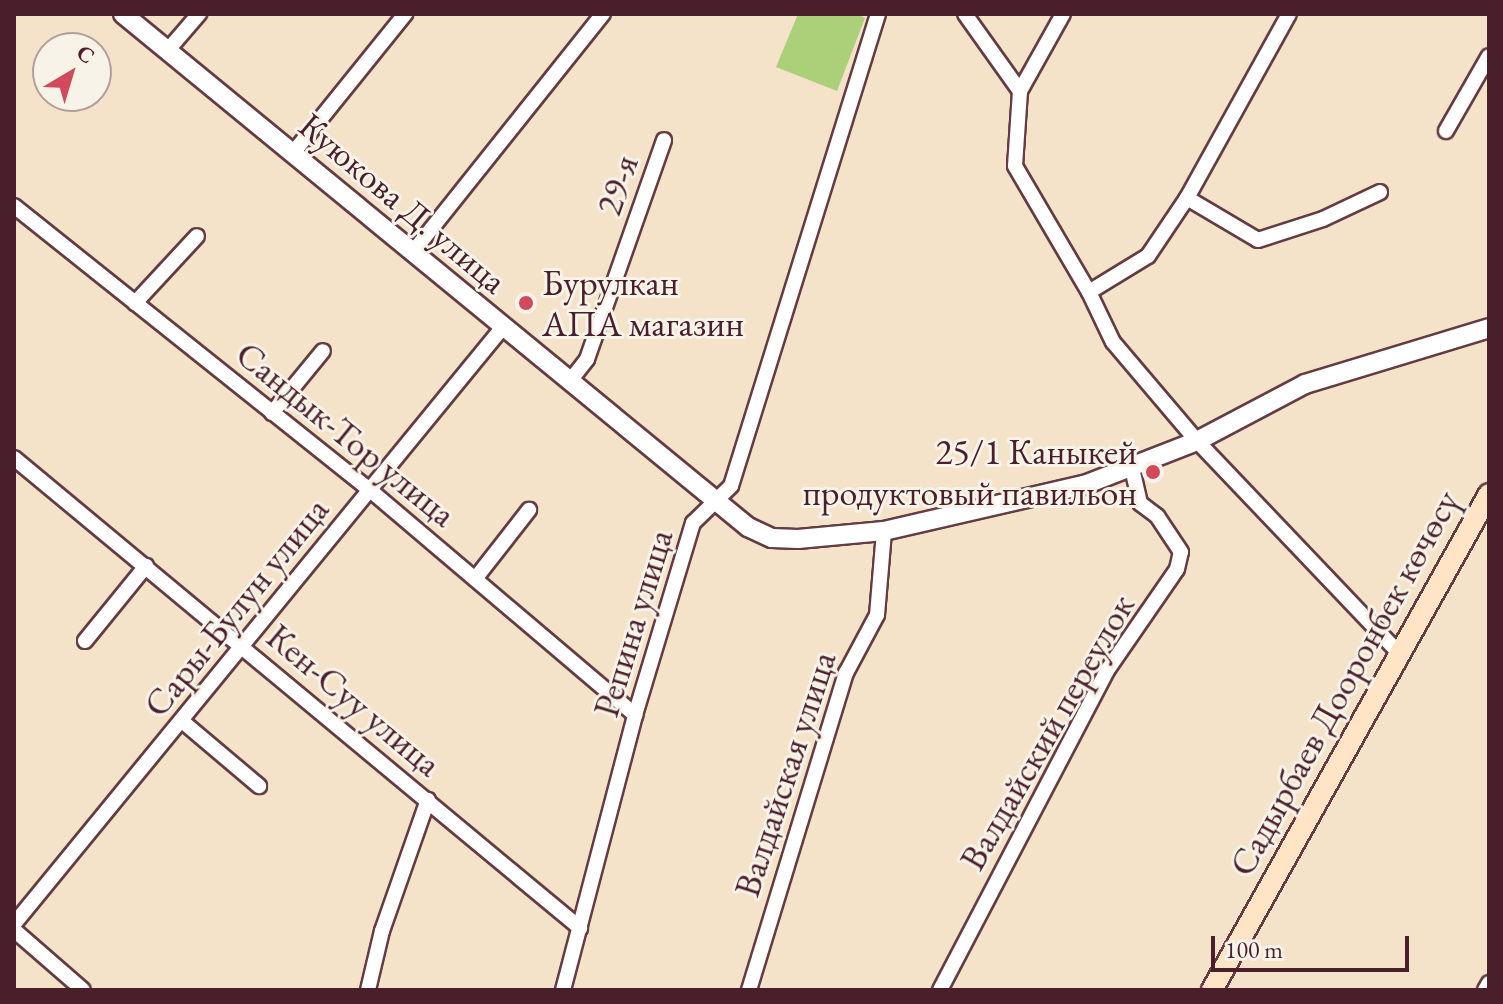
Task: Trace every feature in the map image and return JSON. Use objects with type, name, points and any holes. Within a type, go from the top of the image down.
[{"type":"main road","name":"Садырбаев Дооронбек көчөсү","points":[[1212,990],[1489,494]]},
{"type":"street","name":"Куюкова Д. улица","points":[[123,14],[717,501]]},
{"type":"street","points":[[168,50],[199,14]]},
{"type":"street","points":[[293,153],[405,14]]},
{"type":"street","points":[[412,253],[603,14]]},
{"type":"street","name":"Репина улица","points":[[563,990],[635,715],[693,523],[731,486],[878,14]]},
{"type":"street","points":[[965,14],[1020,91]]},
{"type":"street","points":[[1063,14],[1020,91],[1015,166],[1089,292],[1113,342],[1197,441],[1399,653]]},
{"type":"street","points":[[1089,292],[1148,256],[1187,198],[1289,14]]},
{"type":"street","points":[[1446,131],[1489,56]]},
{"type":"street","name":"29-я","points":[[570,381],[587,359],[664,140]]},
{"type":"street","points":[[1187,198],[1258,240],[1323,219],[1380,192]]},
{"type":"street","name":"Сандык-Тор улица","points":[[14,206],[370,490],[635,715]]},
{"type":"street","points":[[135,303],[197,236]]},
{"type":"street","name":"Сары-Булун улица","points":[[14,924],[503,327]]},
{"type":"street","points":[[717,501],[748,527],[772,538],[814,538],[884,531],[1084,485],[1197,441],[1305,384],[1489,328]]},
{"type":"street","points":[[272,413],[323,351]]},
{"type":"street","name":"Кен-Суу улица","points":[[14,458],[580,928]]},
{"type":"street","name":"Валдайский переулок","points":[[940,990],[1106,672],[1177,569],[1181,552],[1157,516],[1140,503],[1132,482],[1132,468]]},
{"type":"street","points":[[475,579],[529,510]]},
{"type":"street","name":"Валдайская улица","points":[[749,990],[846,673],[877,615],[884,531]]},
{"type":"street","points":[[85,641],[146,566]]},
{"type":"street","points":[[182,721],[259,786]]},
{"type":"street","points":[[368,990],[382,931],[428,800]]},
{"type":"street","points":[[14,930],[83,990]]},
{"type":"street","points":[[1485,990],[1489,983]]},
{"type":"green space","points":[[798,14],[857,14],[865,18],[837,91],[776,67]]},
{"type":"place","name":"Бурулкан АПА магазин","points":[[526,303]]},
{"type":"place","name":"25/1 Каныкей продуктовый павильон","points":[[1153,472]]}]
